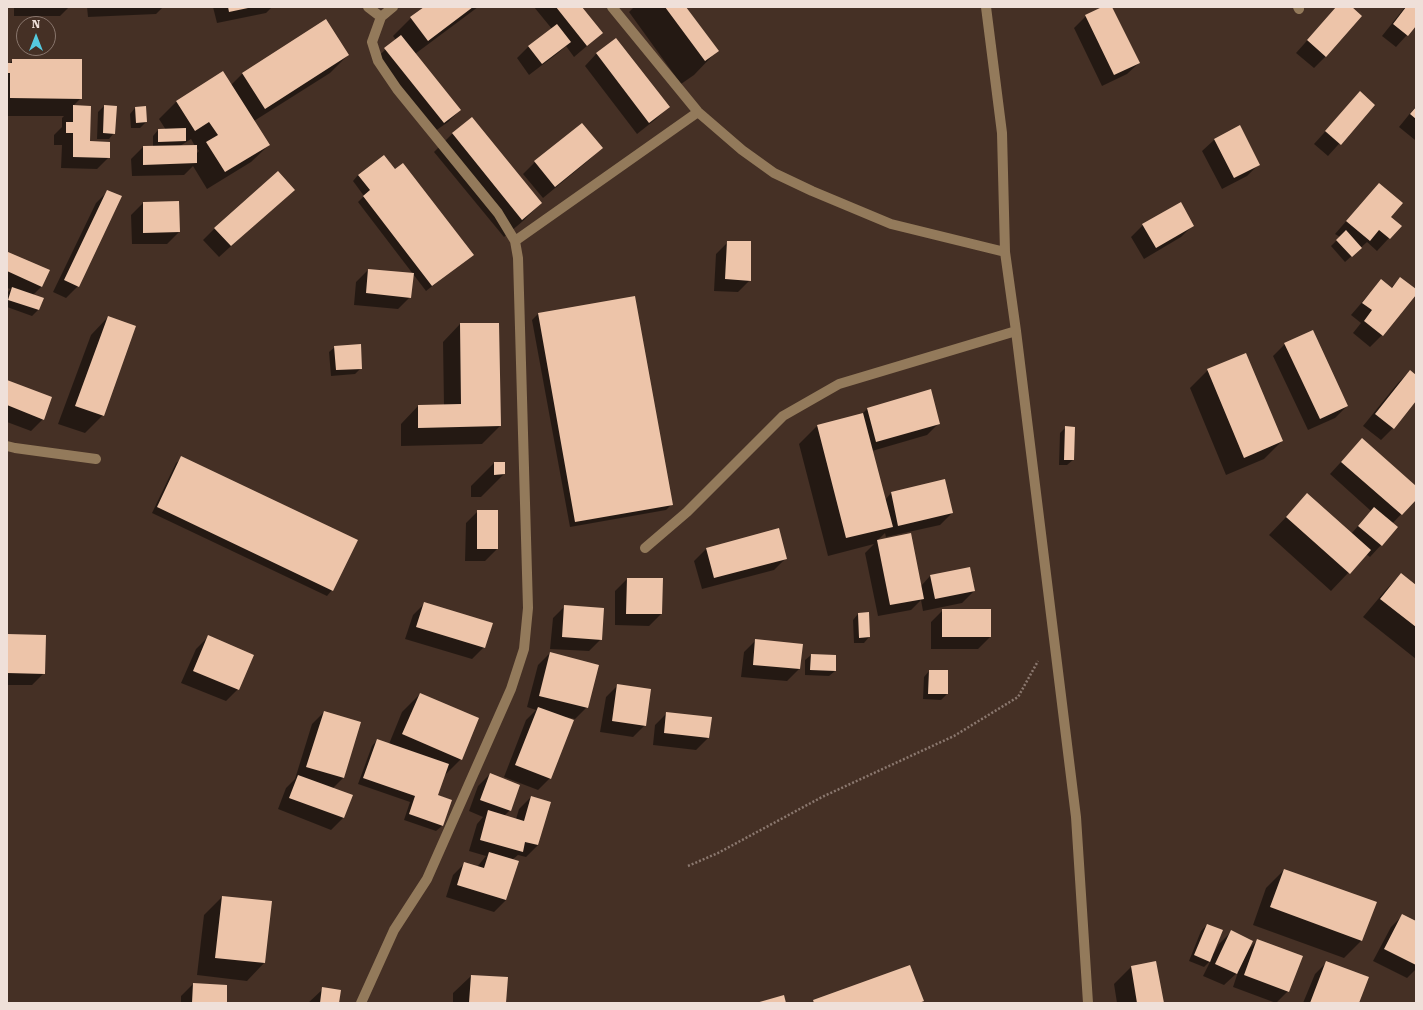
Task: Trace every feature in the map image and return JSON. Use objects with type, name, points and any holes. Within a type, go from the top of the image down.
[{"type":"street","points":[[368,7],[381,17]]},
{"type":"street","points":[[361,1003],[394,930],[427,879],[511,689],[524,649],[528,608],[518,258],[515,241],[498,214],[397,89],[378,61],[372,42],[381,17],[393,7]]},
{"type":"street","points":[[612,7],[698,112],[742,150],[774,174],[891,224],[1005,252]]},
{"type":"street","points":[[986,7],[1002,133],[1005,252],[1076,817],[1088,1003]]},
{"type":"street","points":[[515,241],[698,112]]},
{"type":"street","points":[[645,548],[687,512],[783,416],[838,384],[1016,331]]},
{"type":"street","points":[[7,446],[96,459]]},
{"type":"path","points":[[688,866],[718,853],[822,797],[954,736],[1018,697],[1053,634]]},
{"type":"building","points":[[228,7],[248,7],[248,8],[229,12]]},
{"type":"building","points":[[424,7],[473,7],[428,41],[410,17]]},
{"type":"building","points":[[556,7],[582,7],[603,33],[587,46]]},
{"type":"building","points":[[665,7],[686,7],[719,51],[705,61]]},
{"type":"building","points":[[1102,7],[1112,7],[1140,63],[1114,75],[1085,15]]},
{"type":"building","points":[[1336,7],[1352,7],[1362,16],[1326,57],[1307,40]]},
{"type":"building","points":[[1406,7],[1416,7],[1416,26],[1408,36],[1393,24]]},
{"type":"building","points":[[326,19],[349,55],[265,109],[242,73]]},
{"type":"building","points":[[557,24],[571,42],[542,64],[528,46]]},
{"type":"building","points":[[401,35],[461,110],[444,123],[384,48]]},
{"type":"building","points":[[616,38],[670,107],[649,123],[596,53]]},
{"type":"building","points":[[12,59],[82,59],[82,99],[10,98],[10,73],[7,73],[7,63],[12,63]]},
{"type":"building","points":[[223,71],[270,145],[225,172],[206,142],[218,135],[209,122],[195,131],[176,101]]},
{"type":"building","points":[[1360,91],[1375,105],[1341,145],[1325,131]]},
{"type":"building","points":[[73,105],[91,106],[90,141],[110,142],[110,158],[73,157],[73,133],[66,133],[66,122],[73,122]]},
{"type":"building","points":[[104,105],[117,106],[115,134],[103,133]]},
{"type":"building","points":[[146,106],[147,122],[136,123],[135,107]]},
{"type":"building","points":[[1416,107],[1416,119],[1410,114]]},
{"type":"building","points":[[472,117],[542,203],[522,220],[452,133]]},
{"type":"building","points":[[582,123],[603,148],[555,187],[534,161]]},
{"type":"building","points":[[1240,125],[1260,165],[1234,178],[1214,139]]},
{"type":"building","points":[[186,128],[186,141],[158,142],[158,129]]},
{"type":"building","points":[[197,145],[197,163],[143,165],[143,146]]},
{"type":"building","points":[[384,155],[395,169],[403,163],[474,255],[432,286],[363,196],[370,190],[358,175]]},
{"type":"building","points":[[278,171],[295,190],[231,246],[214,228]]},
{"type":"building","points":[[1379,183],[1403,203],[1391,217],[1402,226],[1390,239],[1379,230],[1370,241],[1346,221]]},
{"type":"building","points":[[107,190],[122,196],[79,287],[64,280]]},
{"type":"building","points":[[179,201],[180,232],[143,233],[143,202]]},
{"type":"building","points":[[1181,202],[1194,226],[1156,248],[1142,224]]},
{"type":"building","points":[[1346,230],[1362,248],[1352,257],[1336,240]]},
{"type":"building","points":[[727,241],[751,241],[751,281],[725,279]]},
{"type":"building","points":[[8,252],[50,270],[42,287],[7,271]]},
{"type":"building","points":[[368,269],[414,273],[411,298],[366,293]]},
{"type":"building","points":[[1400,277],[1416,289],[1416,295],[1383,336],[1364,321],[1372,310],[1362,303],[1381,279],[1392,288]]},
{"type":"building","points":[[12,287],[44,298],[39,310],[8,300]]},
{"type":"building","points":[[635,296],[673,505],[575,522],[538,313]]},
{"type":"building","points":[[108,316],[136,326],[104,416],[75,406]]},
{"type":"building","points":[[460,323],[499,323],[501,426],[418,428],[418,405],[461,404]]},
{"type":"building","points":[[1313,330],[1348,406],[1320,419],[1284,343]]},
{"type":"building","points":[[361,344],[362,369],[336,370],[334,346]]},
{"type":"building","points":[[1246,353],[1283,441],[1244,458],[1207,369]]},
{"type":"building","points":[[1410,370],[1416,375],[1416,401],[1394,429],[1375,414]]},
{"type":"building","points":[[7,380],[52,397],[44,420],[7,405]]},
{"type":"building","points":[[931,389],[940,424],[876,442],[867,408]]},
{"type":"building","points":[[863,413],[893,527],[846,538],[817,425]]},
{"type":"building","points":[[1065,426],[1075,427],[1074,460],[1064,460]]},
{"type":"building","points":[[1362,438],[1416,486],[1416,500],[1402,515],[1341,462]]},
{"type":"building","points":[[181,456],[358,540],[333,591],[157,507]]},
{"type":"building","points":[[494,462],[505,462],[505,474],[494,475]]},
{"type":"building","points":[[945,479],[953,513],[898,526],[891,492]]},
{"type":"building","points":[[1307,493],[1371,550],[1350,574],[1286,517]]},
{"type":"building","points":[[1374,507],[1398,527],[1382,546],[1358,526]]},
{"type":"building","points":[[477,510],[498,510],[498,549],[477,549]]},
{"type":"building","points":[[779,528],[787,559],[714,578],[706,548]]},
{"type":"building","points":[[911,533],[924,599],[890,605],[877,540]]},
{"type":"building","points":[[970,567],[975,591],[935,599],[930,575]]},
{"type":"building","points":[[1401,573],[1416,585],[1416,627],[1380,599]]},
{"type":"building","points":[[627,578],[663,578],[662,614],[626,614]]},
{"type":"building","points":[[424,602],[493,623],[485,648],[416,627]]},
{"type":"building","points":[[564,605],[604,608],[602,640],[562,637]]},
{"type":"building","points":[[942,609],[991,609],[991,637],[942,637]]},
{"type":"building","points":[[869,612],[870,637],[859,638],[858,613]]},
{"type":"building","points":[[7,634],[46,635],[45,674],[7,673]]},
{"type":"building","points":[[208,635],[254,655],[239,690],[193,671]]},
{"type":"building","points":[[755,639],[803,644],[800,669],[753,665]]},
{"type":"building","points":[[550,652],[599,665],[588,708],[539,696]]},
{"type":"building","points":[[811,654],[836,655],[836,671],[810,670]]},
{"type":"building","points":[[929,670],[948,670],[948,694],[928,694]]},
{"type":"building","points":[[617,684],[651,689],[646,726],[612,721]]},
{"type":"building","points":[[420,693],[479,718],[462,760],[402,734]]},
{"type":"building","points":[[538,707],[574,720],[551,779],[515,765]]},
{"type":"building","points":[[324,711],[361,722],[344,778],[306,767]]},
{"type":"building","points":[[666,712],[712,717],[709,738],[664,733]]},
{"type":"building","points":[[377,739],[449,764],[438,795],[452,800],[443,826],[409,814],[415,796],[363,778]]},
{"type":"building","points":[[490,773],[520,785],[511,811],[480,800]]},
{"type":"building","points":[[298,775],[353,795],[344,818],[289,798]]},
{"type":"building","points":[[531,796],[551,802],[538,845],[525,842],[523,852],[480,840],[488,810],[524,821]]},
{"type":"building","points":[[489,852],[519,861],[506,900],[457,885],[464,862],[484,868]]},
{"type":"building","points":[[1284,869],[1377,902],[1362,941],[1270,907]]},
{"type":"building","points":[[222,896],[272,901],[265,963],[215,958]]},
{"type":"building","points":[[1402,914],[1416,921],[1416,965],[1384,949]]},
{"type":"building","points":[[1207,924],[1223,930],[1210,962],[1194,955]]},
{"type":"building","points":[[1231,930],[1253,941],[1237,974],[1215,964]]},
{"type":"building","points":[[1257,939],[1303,956],[1289,992],[1244,975]]},
{"type":"building","points":[[1156,961],[1164,1003],[1137,1003],[1131,966]]},
{"type":"building","points":[[1326,961],[1369,977],[1359,1003],[1310,1003]]},
{"type":"building","points":[[910,965],[924,1001],[919,1003],[814,1003],[813,1000]]},
{"type":"building","points":[[471,975],[508,977],[506,1003],[469,1003]]},
{"type":"building","points":[[193,983],[227,985],[227,1003],[192,1003]]},
{"type":"building","points":[[322,987],[341,990],[339,1003],[320,1003]]},
{"type":"building","points":[[784,995],[786,1003],[756,1003]]}]
